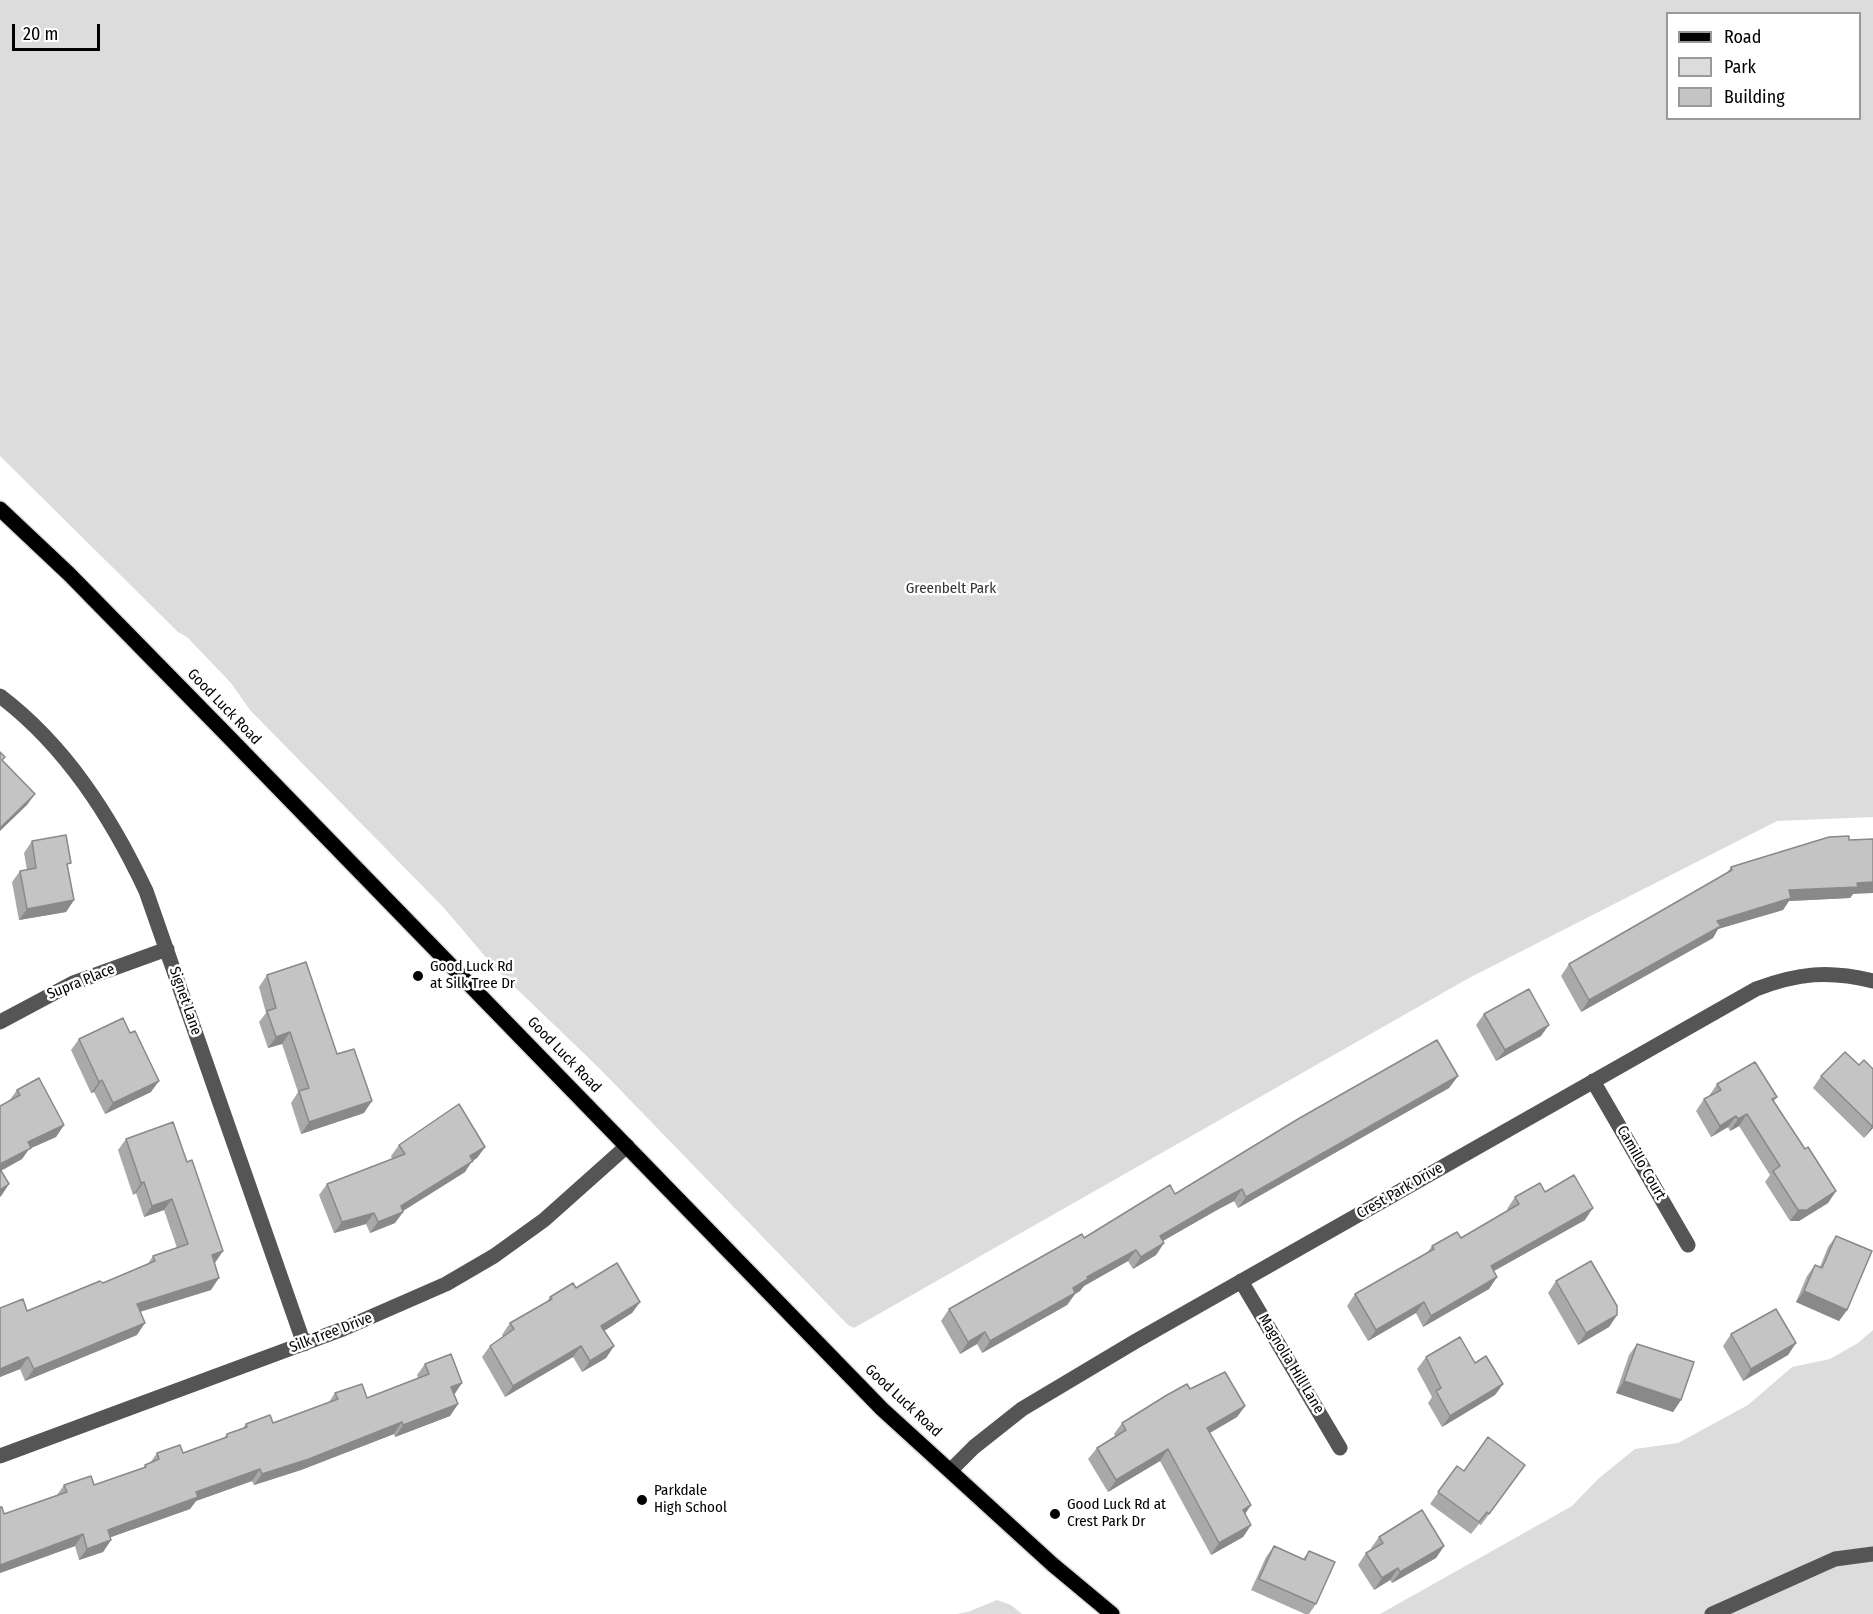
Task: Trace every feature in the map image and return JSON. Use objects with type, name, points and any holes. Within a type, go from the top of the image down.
[{"type":"main road","name":"Good Luck Road","points":[[0,509],[69,574],[627,1146],[781,1308],[882,1409],[1052,1564],[1112,1614]]},
{"type":"street","name":"Signet Lane","points":[[0,696],[43,736],[102,808],[123,842],[146,891],[304,1344]]},
{"type":"street","name":"Supra Place","points":[[0,1022],[73,982],[167,950]]},
{"type":"street","name":"Crest Park Drive","points":[[951,1470],[974,1447],[1022,1410],[1241,1281],[1756,989],[1781,979],[1826,973],[1873,981]]},
{"type":"street","name":"Camillo Court","points":[[1593,1081],[1688,1245]]},
{"type":"street","name":"Silk Tree Drive","points":[[0,1456],[304,1344],[416,1299],[494,1256],[544,1220],[627,1146]]},
{"type":"street","name":"Magnolia Hill Lane","points":[[1241,1281],[1341,1448]]},
{"type":"street","points":[[1712,1614],[1835,1558],[1873,1554]]},
{"type":"green space","name":"Greenbelt Park","points":[[0,0],[1873,0],[1873,817],[1777,821],[1469,978],[854,1328],[848,1325],[598,1067],[495,968],[444,908],[250,710],[231,683],[187,637],[178,632],[0,456]]},
{"type":"green space","points":[[1873,1330],[1873,1614],[1380,1614],[1572,1506],[1598,1479],[1635,1449],[1678,1443],[1748,1405],[1792,1367],[1830,1359],[1858,1343]]},
{"type":"green space","points":[[997,1600],[1011,1605],[1022,1614],[956,1614],[968,1612]]},
{"type":"building","points":[[0,752],[5,757],[2,760],[35,794],[0,828]]},
{"type":"building","points":[[66,835],[71,863],[67,864],[74,900],[27,909],[20,871],[36,868],[32,841]]},
{"type":"building","points":[[1849,836],[1849,840],[1873,839],[1873,882],[1857,883],[1858,887],[1789,890],[1791,898],[1717,921],[1721,926],[1589,1000],[1569,964],[1732,870],[1731,867],[1829,837]]},
{"type":"building","points":[[306,962],[337,1054],[354,1049],[372,1101],[309,1122],[299,1091],[309,1088],[290,1032],[276,1037],[267,1011],[276,1008],[267,975]]},
{"type":"building","points":[[1529,989],[1549,1025],[1505,1050],[1484,1014]]},
{"type":"building","points":[[123,1018],[130,1033],[135,1031],[159,1081],[113,1103],[102,1080],[99,1082],[79,1039]]},
{"type":"building","points":[[1437,1040],[1458,1076],[1246,1197],[1242,1189],[1225,1198],[1160,1236],[1164,1243],[1141,1257],[1136,1250],[1087,1277],[1088,1279],[1073,1288],[1075,1293],[990,1341],[985,1332],[968,1342],[949,1309],[1082,1234],[1084,1238],[1170,1185],[1175,1194],[1298,1119]]},
{"type":"building","points":[[1845,1052],[1859,1065],[1864,1060],[1873,1069],[1872,1126],[1821,1076]]},
{"type":"building","points":[[1755,1062],[1777,1097],[1772,1099],[1805,1149],[1808,1147],[1836,1191],[1807,1210],[1798,1210],[1773,1171],[1780,1166],[1747,1114],[1738,1119],[1736,1116],[1720,1126],[1704,1099],[1721,1090],[1717,1084]]},
{"type":"building","points":[[39,1078],[64,1125],[28,1142],[31,1148],[0,1164],[0,1106],[20,1095],[17,1090]]},
{"type":"building","points":[[459,1104],[485,1147],[470,1156],[473,1161],[401,1206],[403,1212],[378,1222],[374,1213],[342,1222],[327,1184],[405,1154],[399,1145]]},
{"type":"building","points":[[173,1122],[187,1162],[192,1160],[223,1251],[212,1255],[219,1278],[137,1304],[145,1323],[34,1369],[28,1357],[0,1369],[0,1308],[23,1299],[27,1311],[100,1281],[103,1283],[155,1261],[153,1256],[188,1244],[172,1199],[152,1206],[144,1182],[141,1183],[126,1139]]},
{"type":"building","points":[[0,1169],[9,1184],[0,1190]]},
{"type":"building","points":[[1574,1175],[1593,1208],[1491,1266],[1497,1277],[1431,1316],[1424,1302],[1376,1330],[1355,1294],[1434,1249],[1432,1246],[1457,1232],[1461,1238],[1519,1204],[1515,1197],[1540,1183],[1545,1192]]},
{"type":"building","points":[[1836,1236],[1872,1251],[1847,1310],[1804,1291],[1815,1265],[1822,1268]]},
{"type":"building","points":[[1591,1261],[1617,1306],[1617,1315],[1586,1333],[1556,1281]]},
{"type":"building","points":[[617,1263],[640,1302],[601,1326],[614,1346],[590,1361],[581,1346],[513,1386],[490,1346],[514,1329],[510,1323],[552,1299],[550,1297],[573,1283],[576,1288]]},
{"type":"building","points":[[1776,1309],[1796,1343],[1751,1369],[1731,1334]]},
{"type":"building","points":[[1460,1337],[1475,1363],[1486,1356],[1503,1384],[1450,1416],[1436,1391],[1441,1388],[1426,1357]]},
{"type":"building","points":[[1637,1344],[1694,1362],[1681,1400],[1624,1381]]},
{"type":"building","points":[[451,1354],[462,1383],[451,1387],[458,1404],[403,1425],[402,1422],[309,1459],[262,1474],[260,1469],[196,1492],[198,1497],[108,1530],[111,1540],[87,1549],[83,1534],[0,1565],[0,1507],[4,1514],[67,1492],[64,1485],[91,1476],[94,1485],[146,1467],[145,1465],[159,1459],[157,1453],[180,1445],[183,1453],[227,1437],[227,1434],[247,1427],[246,1424],[270,1415],[273,1423],[338,1399],[335,1393],[362,1384],[367,1398],[429,1374],[425,1364]]},
{"type":"building","points":[[1225,1372],[1245,1406],[1207,1428],[1251,1505],[1243,1510],[1251,1525],[1219,1543],[1168,1449],[1116,1480],[1097,1448],[1126,1430],[1122,1423],[1167,1395],[1187,1384],[1190,1389]]},
{"type":"building","points":[[1488,1437],[1525,1465],[1489,1514],[1487,1512],[1479,1522],[1438,1492],[1457,1466],[1464,1471]]},
{"type":"building","points":[[1422,1510],[1444,1546],[1400,1572],[1398,1568],[1382,1578],[1366,1553],[1383,1543],[1379,1537]]},
{"type":"building","points":[[1274,1546],[1305,1560],[1309,1551],[1335,1562],[1316,1604],[1259,1579]]},
{"type":"place","name":"Good Luck Rd at Silk Tree Dr","points":[[418,976]]},
{"type":"place","name":"Parkdale High School","points":[[642,1500]]},
{"type":"place","name":"Good Luck Rd at Crest Park Dr","points":[[1055,1514]]}]
